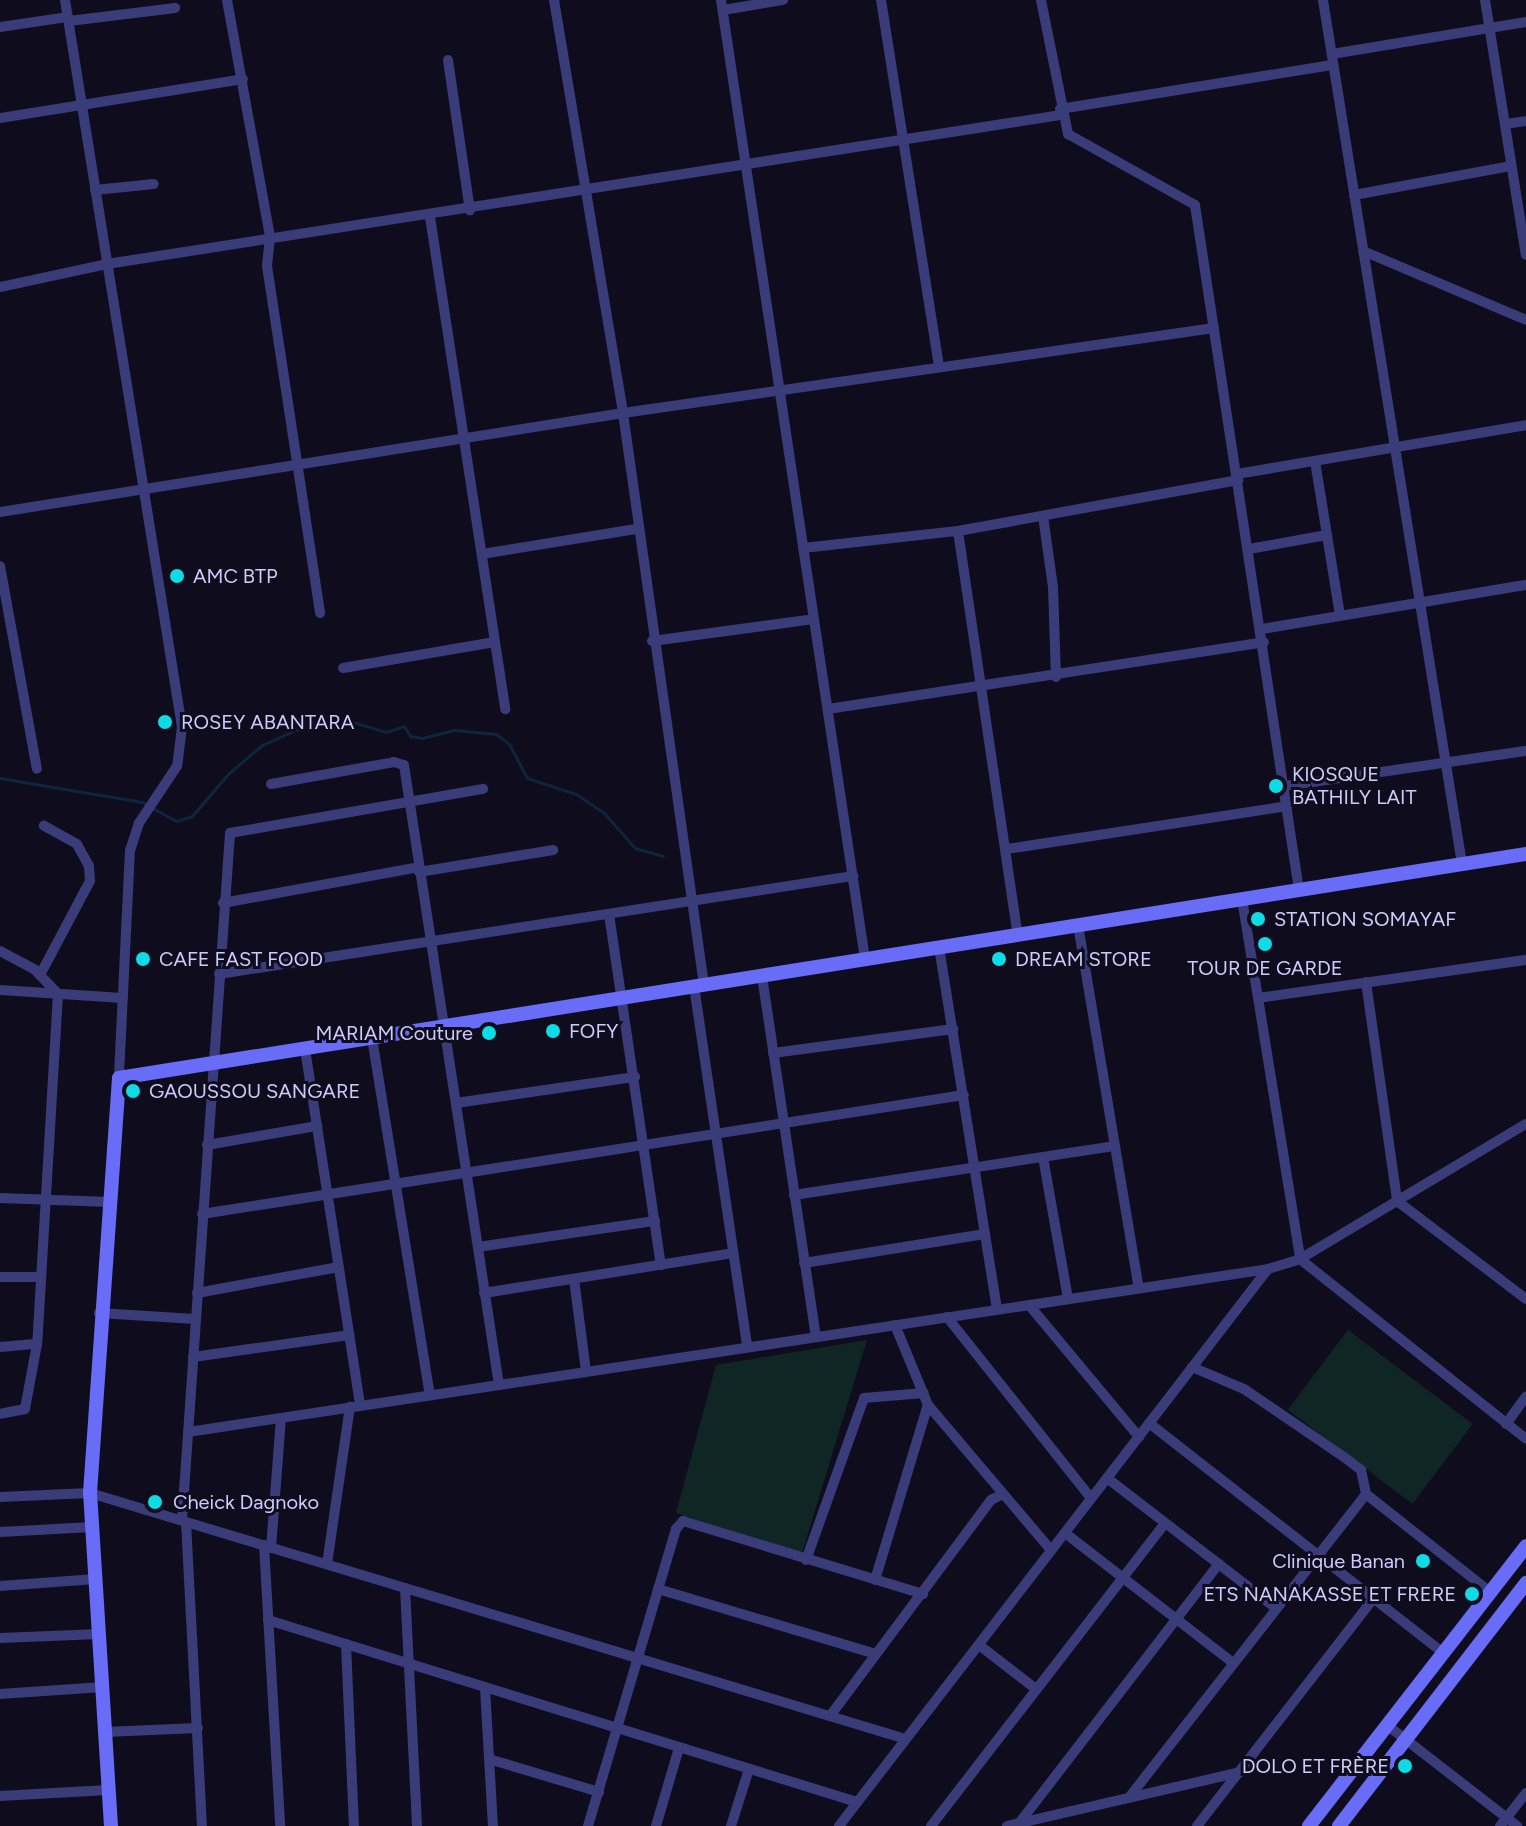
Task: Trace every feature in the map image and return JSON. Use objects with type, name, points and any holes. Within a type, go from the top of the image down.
[{"type":"main road","points":[[111,1826],[90,1493],[99,1313],[119,1078],[1526,854]]},
{"type":"main road","points":[[1309,1826],[1526,1546]]},
{"type":"main road","points":[[1339,1826],[1526,1583]]},
{"type":"street","points":[[65,0],[182,727],[177,766],[139,823],[130,850],[119,1078]]},
{"type":"street","points":[[227,0],[270,237],[267,266],[320,613]]},
{"type":"street","points":[[554,0],[623,413],[636,529],[691,901],[715,1134],[747,1347]]},
{"type":"street","points":[[783,0],[722,5],[865,959]]},
{"type":"street","points":[[881,0],[939,366]]},
{"type":"street","points":[[1041,0],[1061,112],[1068,134],[1195,205],[1264,642],[1299,890]]},
{"type":"street","points":[[1323,0],[1462,864]]},
{"type":"street","points":[[1485,0],[1526,255]]},
{"type":"street","points":[[0,27],[175,8]]},
{"type":"street","points":[[0,287],[107,264],[270,237],[430,217],[585,188],[903,140],[1526,22]]},
{"type":"street","points":[[448,60],[470,210]]},
{"type":"street","points":[[0,118],[243,79]]},
{"type":"street","points":[[1505,124],[1526,121]]},
{"type":"street","points":[[1354,195],[1511,166]]},
{"type":"street","points":[[95,190],[154,184]]},
{"type":"street","points":[[430,217],[505,709]]},
{"type":"street","points":[[1363,251],[1526,320]]},
{"type":"street","points":[[0,512],[144,493],[299,464],[464,441],[623,413],[1214,328]]},
{"type":"street","points":[[803,548],[958,531],[1315,461],[1526,425]]},
{"type":"street","points":[[1315,461],[1340,616]]},
{"type":"street","points":[[1043,516],[1053,587],[1056,677]]},
{"type":"street","points":[[482,554],[636,529]]},
{"type":"street","points":[[958,531],[985,689],[1018,935]]},
{"type":"street","points":[[1249,549],[1327,535]]},
{"type":"street","points":[[0,566],[37,769]]},
{"type":"street","points":[[1262,629],[1526,585]]},
{"type":"street","points":[[652,641],[814,619]]},
{"type":"street","points":[[343,668],[495,642]]},
{"type":"street","points":[[828,709],[985,689],[1264,642]]},
{"type":"street","points":[[1285,786],[1526,751]]},
{"type":"street","points":[[271,784],[400,761],[447,1026],[499,1385]]},
{"type":"street","points":[[202,1826],[184,1521],[228,842],[237,828],[483,789]]},
{"type":"street","points":[[1007,849],[1288,806]]},
{"type":"street","points":[[40,975],[90,881],[89,866],[77,844],[44,826]]},
{"type":"street","points":[[223,903],[553,850]]},
{"type":"street","points":[[219,974],[853,876]]},
{"type":"street","points":[[1242,899],[1300,1259],[1526,1439]]},
{"type":"street","points":[[609,914],[624,998],[661,1265]]},
{"type":"street","points":[[1078,925],[1139,1288]]},
{"type":"street","points":[[939,947],[977,1167],[997,1309]]},
{"type":"street","points":[[0,951],[40,975],[58,994],[43,1200],[37,1344],[25,1409],[0,1414]]},
{"type":"street","points":[[1258,998],[1526,960]]},
{"type":"street","points":[[762,976],[816,1337]]},
{"type":"street","points":[[1366,982],[1397,1201],[1526,1299]]},
{"type":"street","points":[[0,990],[123,998]]},
{"type":"street","points":[[773,1053],[953,1029]]},
{"type":"street","points":[[372,1038],[430,1395]]},
{"type":"street","points":[[305,1049],[349,1335],[355,1406],[327,1564]]},
{"type":"street","points":[[456,1103],[635,1077]]},
{"type":"street","points":[[202,1214],[964,1095]]},
{"type":"street","points":[[188,1432],[1268,1269],[1300,1259],[1526,1124]]},
{"type":"street","points":[[207,1145],[317,1126]]},
{"type":"street","points":[[794,1195],[1115,1146]]},
{"type":"street","points":[[1043,1157],[1068,1299]]},
{"type":"street","points":[[0,1198],[110,1202]]},
{"type":"street","points":[[478,1247],[655,1221]]},
{"type":"street","points":[[804,1263],[985,1234]]},
{"type":"street","points":[[484,1293],[733,1253]]},
{"type":"street","points":[[197,1293],[339,1267]]},
{"type":"street","points":[[839,1826],[1268,1269]]},
{"type":"street","points":[[0,1277],[41,1277]]},
{"type":"street","points":[[574,1279],[586,1372]]},
{"type":"street","points":[[1029,1305],[1139,1437]]},
{"type":"street","points":[[99,1313],[195,1319]]},
{"type":"street","points":[[947,1317],[1091,1498]]},
{"type":"street","points":[[895,1325],[928,1405],[1051,1550]]},
{"type":"street","points":[[193,1357],[349,1335]]},
{"type":"street","points":[[0,1347],[37,1344]]},
{"type":"street","points":[[1131,1795],[1366,1494],[1365,1477],[1344,1457],[1244,1389],[1192,1367]]},
{"type":"street","points":[[806,1560],[864,1398],[924,1393]]},
{"type":"street","points":[[1506,1424],[1526,1396]]},
{"type":"street","points":[[875,1580],[928,1405]]},
{"type":"street","points":[[280,1826],[268,1620],[268,1546],[281,1418]]},
{"type":"street","points":[[1149,1423],[1443,1653]]},
{"type":"street","points":[[1107,1478],[1276,1608]]},
{"type":"street","points":[[0,1497],[90,1493],[906,1739]]},
{"type":"street","points":[[830,1716],[991,1500],[1003,1494]]},
{"type":"street","points":[[1366,1494],[1490,1592]]},
{"type":"street","points":[[588,1826],[658,1589],[683,1521],[923,1594]]},
{"type":"street","points":[[931,1826],[1165,1523]]},
{"type":"street","points":[[0,1532],[92,1527]]},
{"type":"street","points":[[1065,1533],[1233,1663]]},
{"type":"street","points":[[1020,1822],[1219,1564]]},
{"type":"street","points":[[0,1586],[96,1579]]},
{"type":"street","points":[[405,1588],[417,1826]]},
{"type":"street","points":[[658,1589],[876,1654]]},
{"type":"street","points":[[1197,1826],[1373,1599]]},
{"type":"street","points":[[268,1620],[857,1802]]},
{"type":"street","points":[[0,1638],[100,1634]]},
{"type":"street","points":[[346,1644],[354,1826]]},
{"type":"street","points":[[979,1645],[1036,1689]]},
{"type":"street","points":[[0,1694],[103,1687]]},
{"type":"street","points":[[485,1688],[493,1826]]},
{"type":"street","points":[[1387,1725],[1504,1822],[1517,1826]]},
{"type":"street","points":[[105,1732],[198,1728]]},
{"type":"street","points":[[656,1826],[679,1748]]},
{"type":"street","points":[[489,1759],[599,1792]]},
{"type":"street","points":[[731,1826],[749,1769]]},
{"type":"street","points":[[1007,1826],[1240,1772]]},
{"type":"street","points":[[0,1796],[108,1790]]},
{"type":"street","points":[[1504,1822],[1526,1793]]},
{"type":"green space","points":[[1348,1330],[1473,1424],[1412,1504],[1288,1410]]},
{"type":"green space","points":[[867,1340],[802,1553],[676,1513],[716,1365]]},
{"type":"waterway","points":[[0,778],[142,802],[176,821],[192,816],[228,774],[262,745],[330,715],[386,732],[404,726],[410,736],[422,738],[455,730],[496,734],[509,744],[527,778],[576,794],[604,813],[635,848],[663,856]]},
{"type":"place","name":"AMC BTP","points":[[177,576]]},
{"type":"place","name":"ROSEY ABANTARA","points":[[165,722]]},
{"type":"place","name":"KIOSQUE BATHILY LAIT","points":[[1276,786]]},
{"type":"place","name":"STATION SOMAYAF","points":[[1258,919]]},
{"type":"place","name":"TOUR DE GARDE","points":[[1265,944]]},
{"type":"place","name":"CAFE FAST FOOD","points":[[143,959]]},
{"type":"place","name":"DREAM STORE","points":[[999,959]]},
{"type":"place","name":"FOFY","points":[[553,1031]]},
{"type":"place","name":"MARIAM Couture","points":[[489,1033]]},
{"type":"place","name":"GAOUSSOU SANGARE","points":[[133,1091]]},
{"type":"place","name":"Cheick Dagnoko","points":[[155,1502]]},
{"type":"place","name":"Clinique Banan","points":[[1423,1561]]},
{"type":"place","name":"ETS NANAKASSE ET FRERE","points":[[1472,1594]]},
{"type":"place","name":"DOLO ET FRÈRE","points":[[1405,1766]]}]
